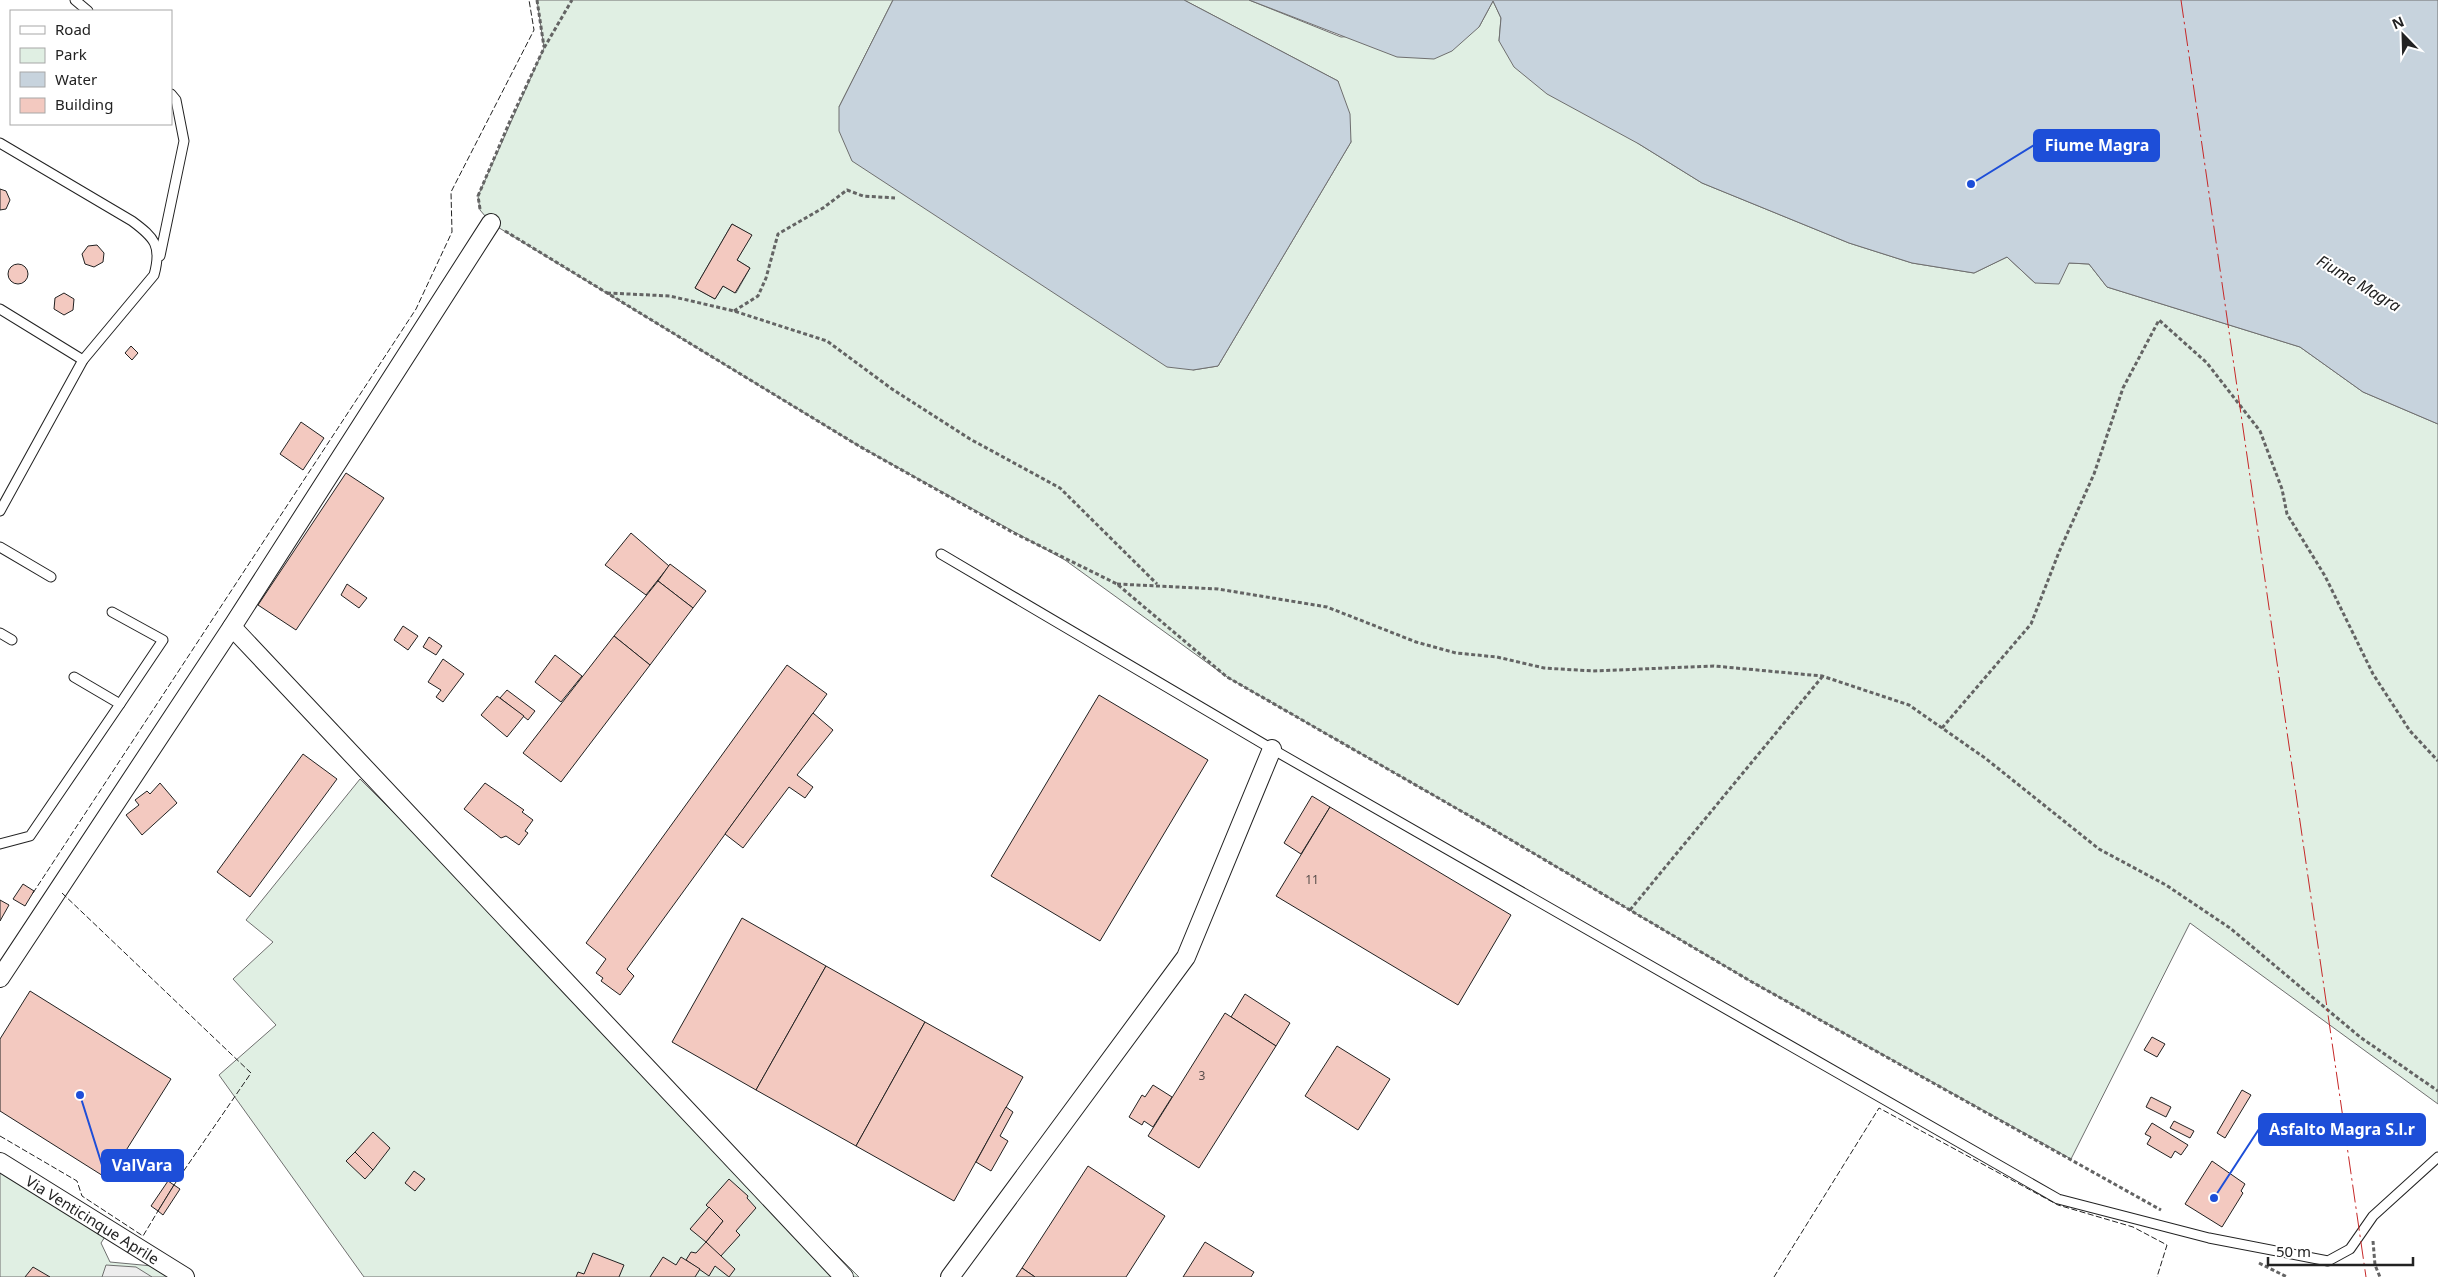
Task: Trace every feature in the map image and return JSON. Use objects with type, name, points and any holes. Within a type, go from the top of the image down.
[{"type":"street","points":[[0,978],[232,628],[491,223]]},
{"type":"street","points":[[232,628],[844,1277]]},
{"type":"street","points":[[950,1277],[1186,957],[1272,750]]},
{"type":"street","name":"Via Venticinque Aprile","points":[[0,1162],[185,1277]]},
{"type":"lane","points":[[75,0],[87,10]]},
{"type":"lane","points":[[0,511],[83,360],[154,275],[184,141],[176,100],[172,95]]},
{"type":"lane","points":[[0,143],[132,221],[152,236],[159,258]]},
{"type":"lane","points":[[0,309],[83,360]]},
{"type":"lane","points":[[0,547],[51,577]]},
{"type":"lane","points":[[941,554],[1272,750],[2058,1199],[2210,1238],[2328,1262],[2350,1249],[2373,1216],[2438,1157]]},
{"type":"lane","points":[[0,844],[30,836],[163,640],[112,612]]},
{"type":"lane","points":[[0,633],[12,640]]},
{"type":"lane","points":[[74,677],[120,704]]},
{"type":"path","points":[[537,0],[544,48]]},
{"type":"path","points":[[572,0],[544,48],[478,196],[480,210],[491,223],[859,446],[1014,533],[1117,584],[1227,677],[1752,982],[2166,1213]]},
{"type":"path","points":[[734,311],[758,296],[766,278],[778,234],[823,208],[848,190],[863,196],[895,198]]},
{"type":"path","points":[[606,293],[670,296],[734,311],[827,341],[892,389],[970,439],[1060,488],[1158,584]]},
{"type":"path","points":[[1942,728],[2031,624],[2059,552],[2094,474],[2123,388],[2159,320],[2207,363],[2260,431],[2282,490],[2287,514],[2325,576],[2374,674],[2410,731],[2438,761]]},
{"type":"path","points":[[1117,584],[1158,584],[1218,589],[1327,607],[1416,642],[1456,653],[1497,657],[1544,668],[1593,671],[1714,666],[1822,676],[1909,705],[1985,758],[2099,848],[2166,885],[2230,928],[2360,1037],[2438,1090]]},
{"type":"path","points":[[1630,910],[1822,676]]},
{"type":"path","points":[[2373,1216],[2375,1265],[2380,1277]]},
{"type":"path","points":[[2253,1260],[2287,1277]]},
{"type":"green space","points":[[537,0],[893,0],[839,107],[1193,370],[1218,366],[1351,142],[1338,81],[1184,0],[1249,0],[1341,37],[1479,27],[1493,1],[1501,18],[1499,41],[1639,144],[1702,183],[1849,243],[1912,263],[1974,273],[2007,257],[2035,283],[2069,263],[2089,264],[2107,287],[2300,347],[2363,392],[2438,424],[2438,1104],[2190,923],[2071,1159],[1752,982],[1489,827],[1227,677],[1065,560],[859,446],[491,223],[480,210],[478,196],[544,48]],"holes":[[[732,224],[751,235],[737,260],[750,268],[736,293],[723,286],[715,299],[695,288]]]},
{"type":"green space","points":[[360,779],[859,1277],[364,1277],[219,1075],[276,1025],[233,979],[273,942],[246,920]]},
{"type":"green space","points":[[0,1165],[108,1232],[101,1243],[110,1262],[163,1267],[179,1277],[0,1277]]},
{"type":"shaded area","points":[[106,1265],[136,1267],[152,1277],[102,1277]]},
{"type":"water","points":[[893,0],[1184,0],[1338,81],[1350,114],[1351,142],[1218,366],[1193,370],[1167,367],[852,161],[839,131],[839,107]]},
{"type":"water","points":[[1249,0],[2438,0],[2438,424],[2363,392],[2300,347],[2107,287],[2089,264],[2069,263],[2059,284],[2035,283],[2007,257],[1974,273],[1912,263],[1849,243],[1702,183],[1639,144],[1547,94],[1514,67],[1499,41],[1501,18],[1493,1],[1479,27],[1452,51],[1434,59],[1397,57]]},
{"type":"building","points":[[0,189],[6,191],[10,200],[6,209],[0,210]]},
{"type":"building","points":[[732,224],[752,235],[737,260],[750,268],[735,293],[723,286],[715,299],[695,288]]},
{"type":"building","points":[[97,245],[104,253],[103,262],[94,267],[85,264],[82,254],[88,246]]},
{"type":"building","points":[[14,264],[22,264],[28,270],[28,278],[22,284],[14,284],[8,278],[8,270]]},
{"type":"building","points":[[64,293],[74,299],[73,310],[64,315],[54,309],[55,298]]},
{"type":"building","points":[[131,346],[138,353],[132,360],[125,353]]},
{"type":"building","points":[[301,422],[324,438],[303,470],[280,454]]},
{"type":"building","points":[[346,473],[384,498],[296,630],[258,605]]},
{"type":"building","points":[[631,533],[669,566],[646,595],[605,565]]},
{"type":"building","points":[[670,564],[706,591],[693,608],[658,581]]},
{"type":"building","points":[[658,581],[693,608],[650,665],[614,636]]},
{"type":"building","points":[[347,584],[367,598],[359,608],[341,595]]},
{"type":"building","points":[[403,626],[418,636],[408,650],[394,640]]},
{"type":"building","points":[[614,636],[650,665],[561,782],[523,753]]},
{"type":"building","points":[[429,637],[442,646],[436,655],[423,647]]},
{"type":"building","points":[[555,655],[582,676],[561,702],[535,682]]},
{"type":"building","points":[[443,659],[464,674],[443,702],[436,697],[441,690],[428,682]]},
{"type":"building","points":[[787,665],[827,694],[627,969],[634,976],[620,995],[601,981],[603,978],[596,973],[606,959],[586,943]]},
{"type":"building","points":[[507,690],[535,711],[528,720],[500,698]]},
{"type":"building","points":[[1099,695],[1208,760],[1100,941],[991,876]]},
{"type":"building","points":[[497,696],[524,716],[507,737],[481,715]]},
{"type":"building","points":[[813,713],[833,730],[797,775],[813,787],[805,798],[789,787],[743,848],[725,834]]},
{"type":"building","points":[[303,754],[337,779],[250,897],[217,872]]},
{"type":"building","points":[[160,783],[177,803],[142,835],[126,815],[139,805],[135,800],[147,791],[150,794]]},
{"type":"building","points":[[485,783],[524,810],[522,812],[533,820],[525,831],[528,833],[519,845],[506,836],[501,838],[464,809]]},
{"type":"building","points":[[1312,796],[1330,807],[1301,854],[1284,843]]},
{"type":"building","points":[[1330,807],[1511,915],[1458,1005],[1276,896]]},
{"type":"building","points":[[23,884],[34,891],[25,906],[13,899]]},
{"type":"building","points":[[0,900],[9,905],[0,921]]},
{"type":"building","points":[[742,918],[826,966],[756,1090],[672,1042]]},
{"type":"building","points":[[826,966],[925,1022],[856,1146],[756,1090]]},
{"type":"building","points":[[30,991],[171,1079],[108,1179],[0,1111],[0,1039]]},
{"type":"building","points":[[1245,994],[1290,1023],[1276,1046],[1231,1017]]},
{"type":"building","points":[[1225,1013],[1276,1046],[1199,1168],[1148,1136]]},
{"type":"building","points":[[925,1022],[1023,1077],[954,1201],[856,1146]]},
{"type":"building","points":[[2152,1037],[2165,1044],[2157,1057],[2144,1050]]},
{"type":"building","points":[[1337,1046],[1390,1079],[1358,1130],[1305,1096]]},
{"type":"building","points":[[1153,1085],[1172,1097],[1153,1127],[1144,1121],[1142,1125],[1129,1117],[1142,1095],[1145,1097]]},
{"type":"building","points":[[2242,1090],[2251,1095],[2225,1138],[2217,1133]]},
{"type":"building","points":[[2151,1097],[2171,1107],[2166,1117],[2146,1107]]},
{"type":"building","points":[[1006,1107],[1013,1112],[1000,1136],[1008,1141],[991,1171],[976,1162]]},
{"type":"building","points":[[2174,1121],[2194,1131],[2190,1138],[2170,1128]]},
{"type":"building","points":[[2152,1123],[2188,1145],[2181,1155],[2175,1151],[2171,1158],[2147,1144],[2151,1137],[2145,1134]]},
{"type":"building","points":[[373,1132],[390,1148],[373,1170],[355,1152]]},
{"type":"building","points":[[355,1152],[373,1170],[365,1179],[346,1161]]},
{"type":"building","points":[[2212,1161],[2245,1184],[2241,1191],[2243,1193],[2222,1227],[2185,1204]]},
{"type":"building","points":[[1088,1166],[1165,1216],[1126,1277],[1035,1277],[1022,1268]]},
{"type":"building","points":[[414,1171],[425,1179],[415,1191],[405,1183]]},
{"type":"building","points":[[729,1179],[748,1196],[747,1198],[756,1208],[736,1231],[740,1235],[720,1257],[706,1242],[723,1221],[706,1205]]},
{"type":"building","points":[[168,1181],[174,1185],[158,1211],[151,1206]]},
{"type":"building","points":[[174,1185],[180,1189],[163,1215],[158,1211]]},
{"type":"building","points":[[709,1207],[723,1221],[706,1242],[690,1229]]},
{"type":"building","points":[[706,1242],[735,1269],[729,1277],[715,1266],[709,1276],[686,1260],[691,1252],[696,1253]]},
{"type":"building","points":[[1205,1242],[1254,1272],[1251,1277],[1183,1277]]},
{"type":"building","points":[[593,1253],[624,1265],[619,1277],[576,1277],[578,1272],[584,1274]]},
{"type":"building","points":[[663,1257],[676,1265],[681,1257],[700,1269],[695,1277],[650,1277]]},
{"type":"building","points":[[33,1267],[50,1277],[25,1277]]},
{"type":"building","points":[[1022,1268],[1035,1277],[1016,1277]]},
{"type":"fence","points":[[33,893],[416,309],[452,232],[451,192],[534,30],[529,0]]},
{"type":"fence","points":[[62,893],[251,1073],[174,1185]]},
{"type":"fence","points":[[1774,1277],[1879,1108],[2058,1205],[2133,1227],[2167,1245],[2157,1277]]},
{"type":"fence","points":[[0,1136],[77,1181],[82,1196],[143,1236],[158,1211]]},
{"type":"power","points":[[2181,0],[2366,1277]]},
{"type":"place","name":"Fiume Magra","points":[[1971,184]]},
{"type":"place","name":"ValVara","points":[[80,1095]]},
{"type":"place","name":"Asfalto Magra S.l.r","points":[[2214,1198]]}]
